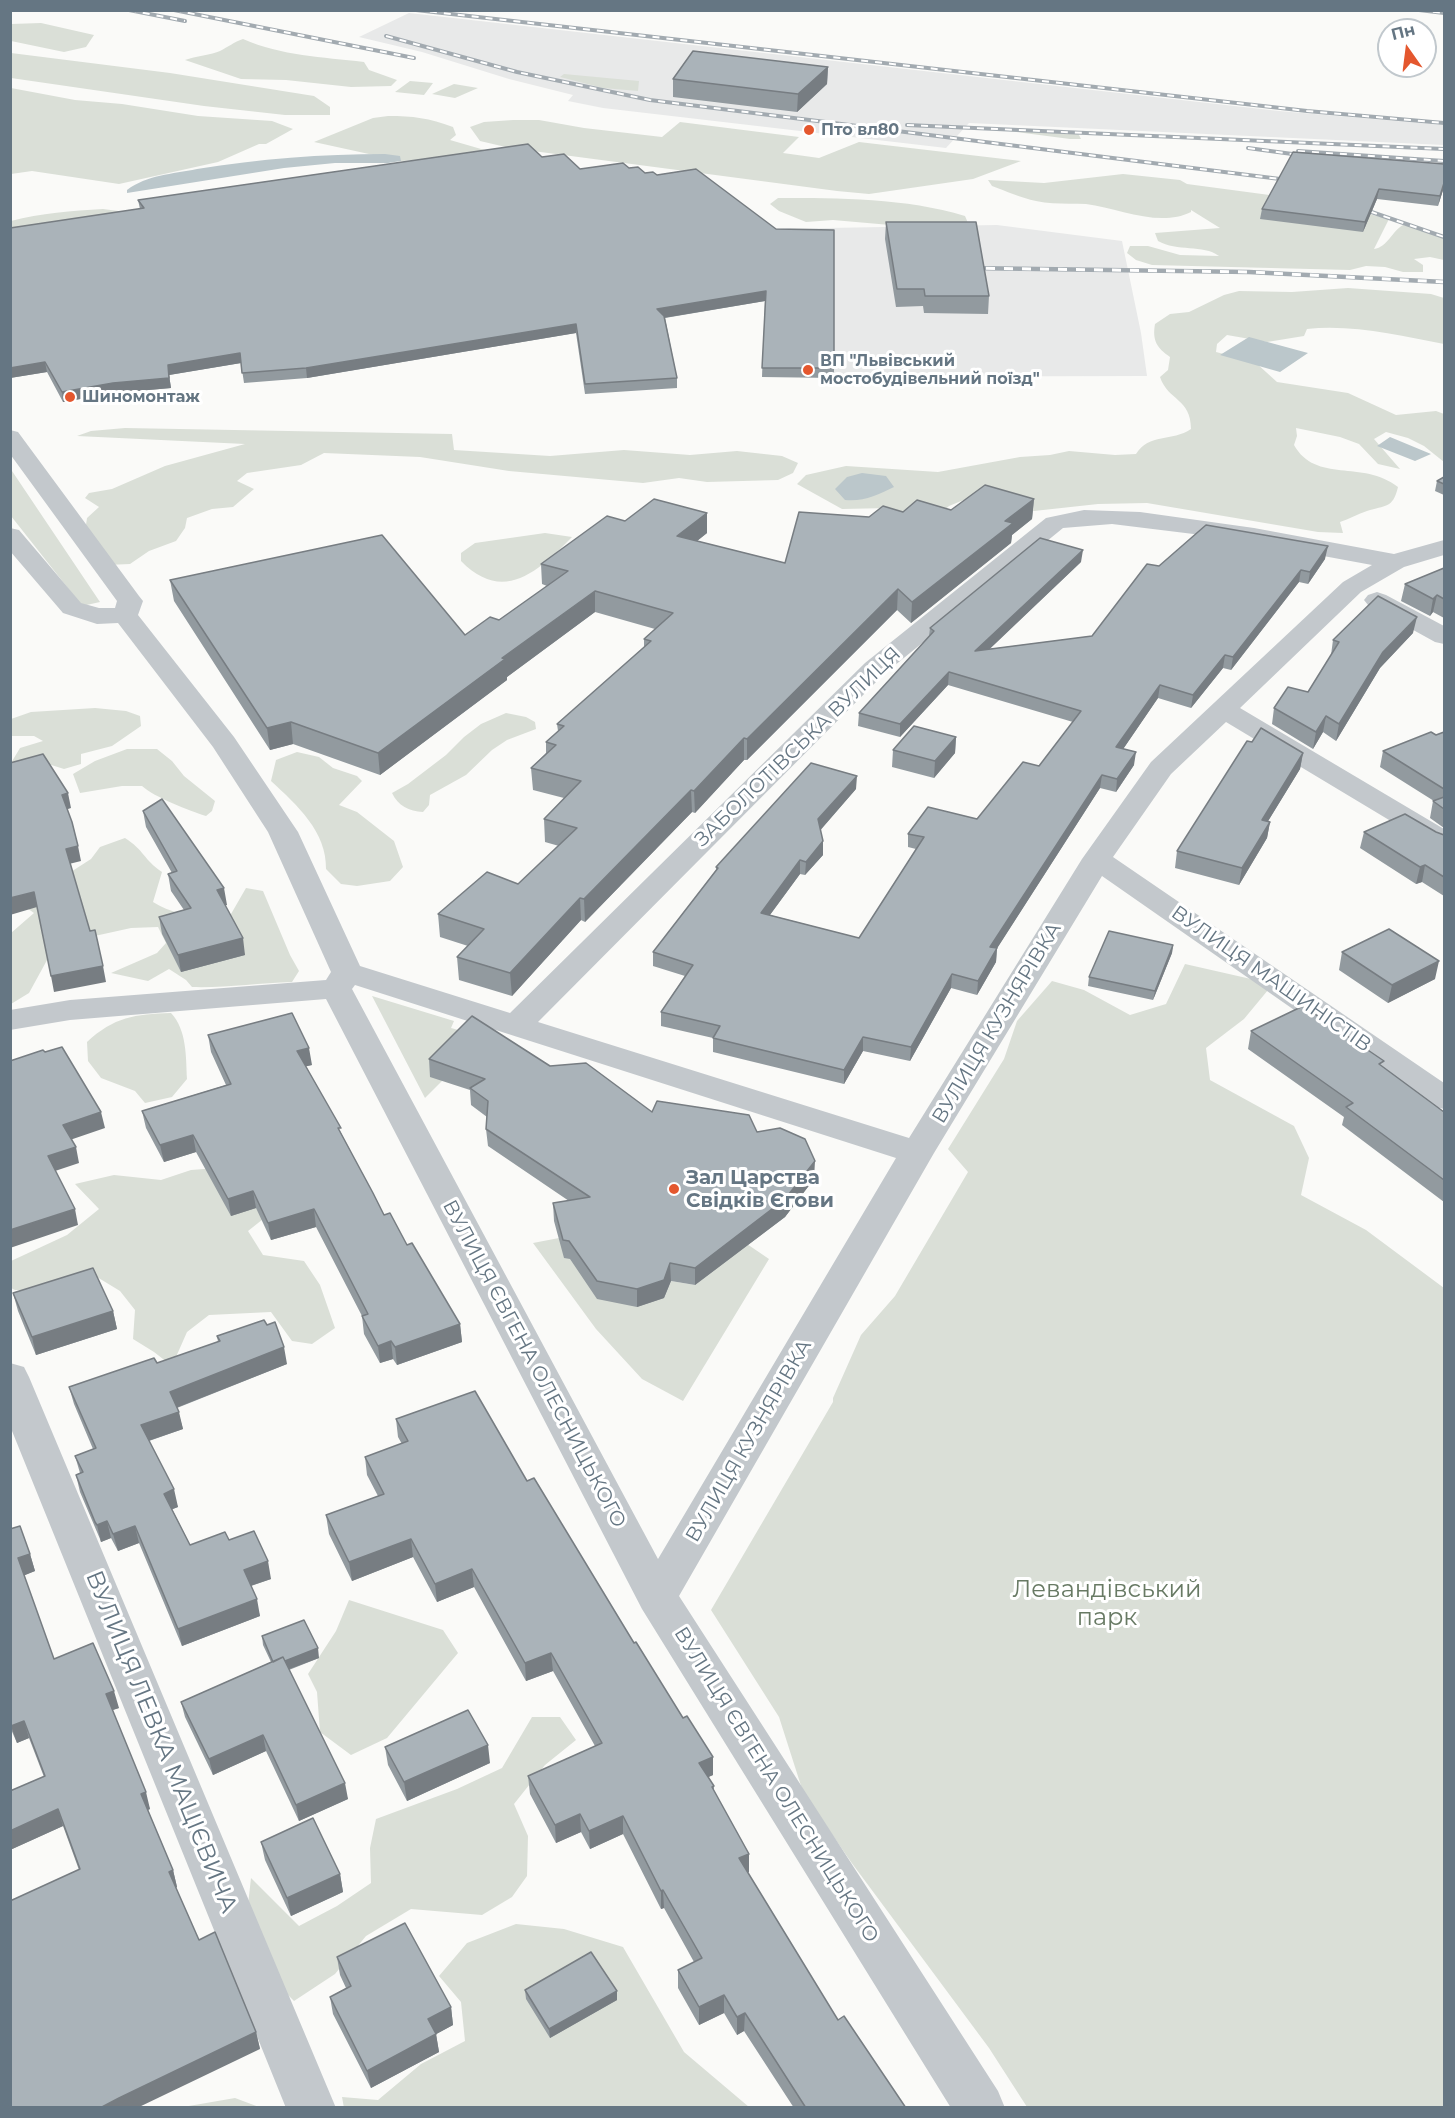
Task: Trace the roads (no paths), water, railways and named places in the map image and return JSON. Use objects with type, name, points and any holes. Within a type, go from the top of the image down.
[{"type":"street","name":"ВУЛИЦЯ ЄВГЕНА ОЛЕСНИЦЬКОГО","points":[[10,437],[129,601],[125,615],[224,743],[282,832],[342,980],[657,1598],[980,2108]]},
{"type":"street","name":"ЗАБОЛОТІВСЬКА ВУЛИЦЯ","points":[[515,1027],[874,669],[1055,523],[1077,517],[1104,516],[1208,528],[1395,562]]},
{"type":"street","points":[[10,535],[72,608],[97,616],[125,615]]},
{"type":"street","name":"ВУЛИЦЯ КУЗНЯРІВКА","points":[[657,1598],[917,1153],[1097,859],[1161,768],[1352,587],[1395,562],[1444,547]]},
{"type":"street","points":[[1352,587],[1444,636]]},
{"type":"street","points":[[1222,708],[1444,841]]},
{"type":"street","name":"ВУЛИЦЯ МАШИНІСТІВ","points":[[1097,859],[1444,1098]]},
{"type":"street","points":[[10,1020],[70,1010],[342,980],[515,1027],[917,1153]]},
{"type":"street","name":"ВУЛИЦЯ ЛЕВКА МАЦІЄВИЧА","points":[[10,1377],[311,2108]]},
{"type":"railway","points":[[129,10],[185,21]]},
{"type":"railway","points":[[174,10],[414,58]]},
{"type":"railway","points":[[416,10],[1307,111],[1444,123]]},
{"type":"railway","points":[[1419,10],[1444,13]]},
{"type":"railway","points":[[386,36],[517,72],[650,100],[1296,181]]},
{"type":"railway","points":[[907,125],[1444,149]]},
{"type":"railway","points":[[1248,148],[1307,156]]},
{"type":"railway","points":[[1298,151],[1444,161]]},
{"type":"railway","points":[[1357,207],[1444,237]]},
{"type":"railway","points":[[968,268],[1249,272],[1444,282]]},
{"type":"place","name":"Пто вл80","points":[[809,130]]},
{"type":"place","name":"ВП \"Львівський мостобудівельний поїзд\"","points":[[808,370]]},
{"type":"place","name":"Шиномонтаж","points":[[70,397]]},
{"type":"place","name":"Зал Царства Свідків Єгови","points":[[674,1189]]},
{"type":"park label","name":"Левандівський парк","points":[[1107,1604]]}]
